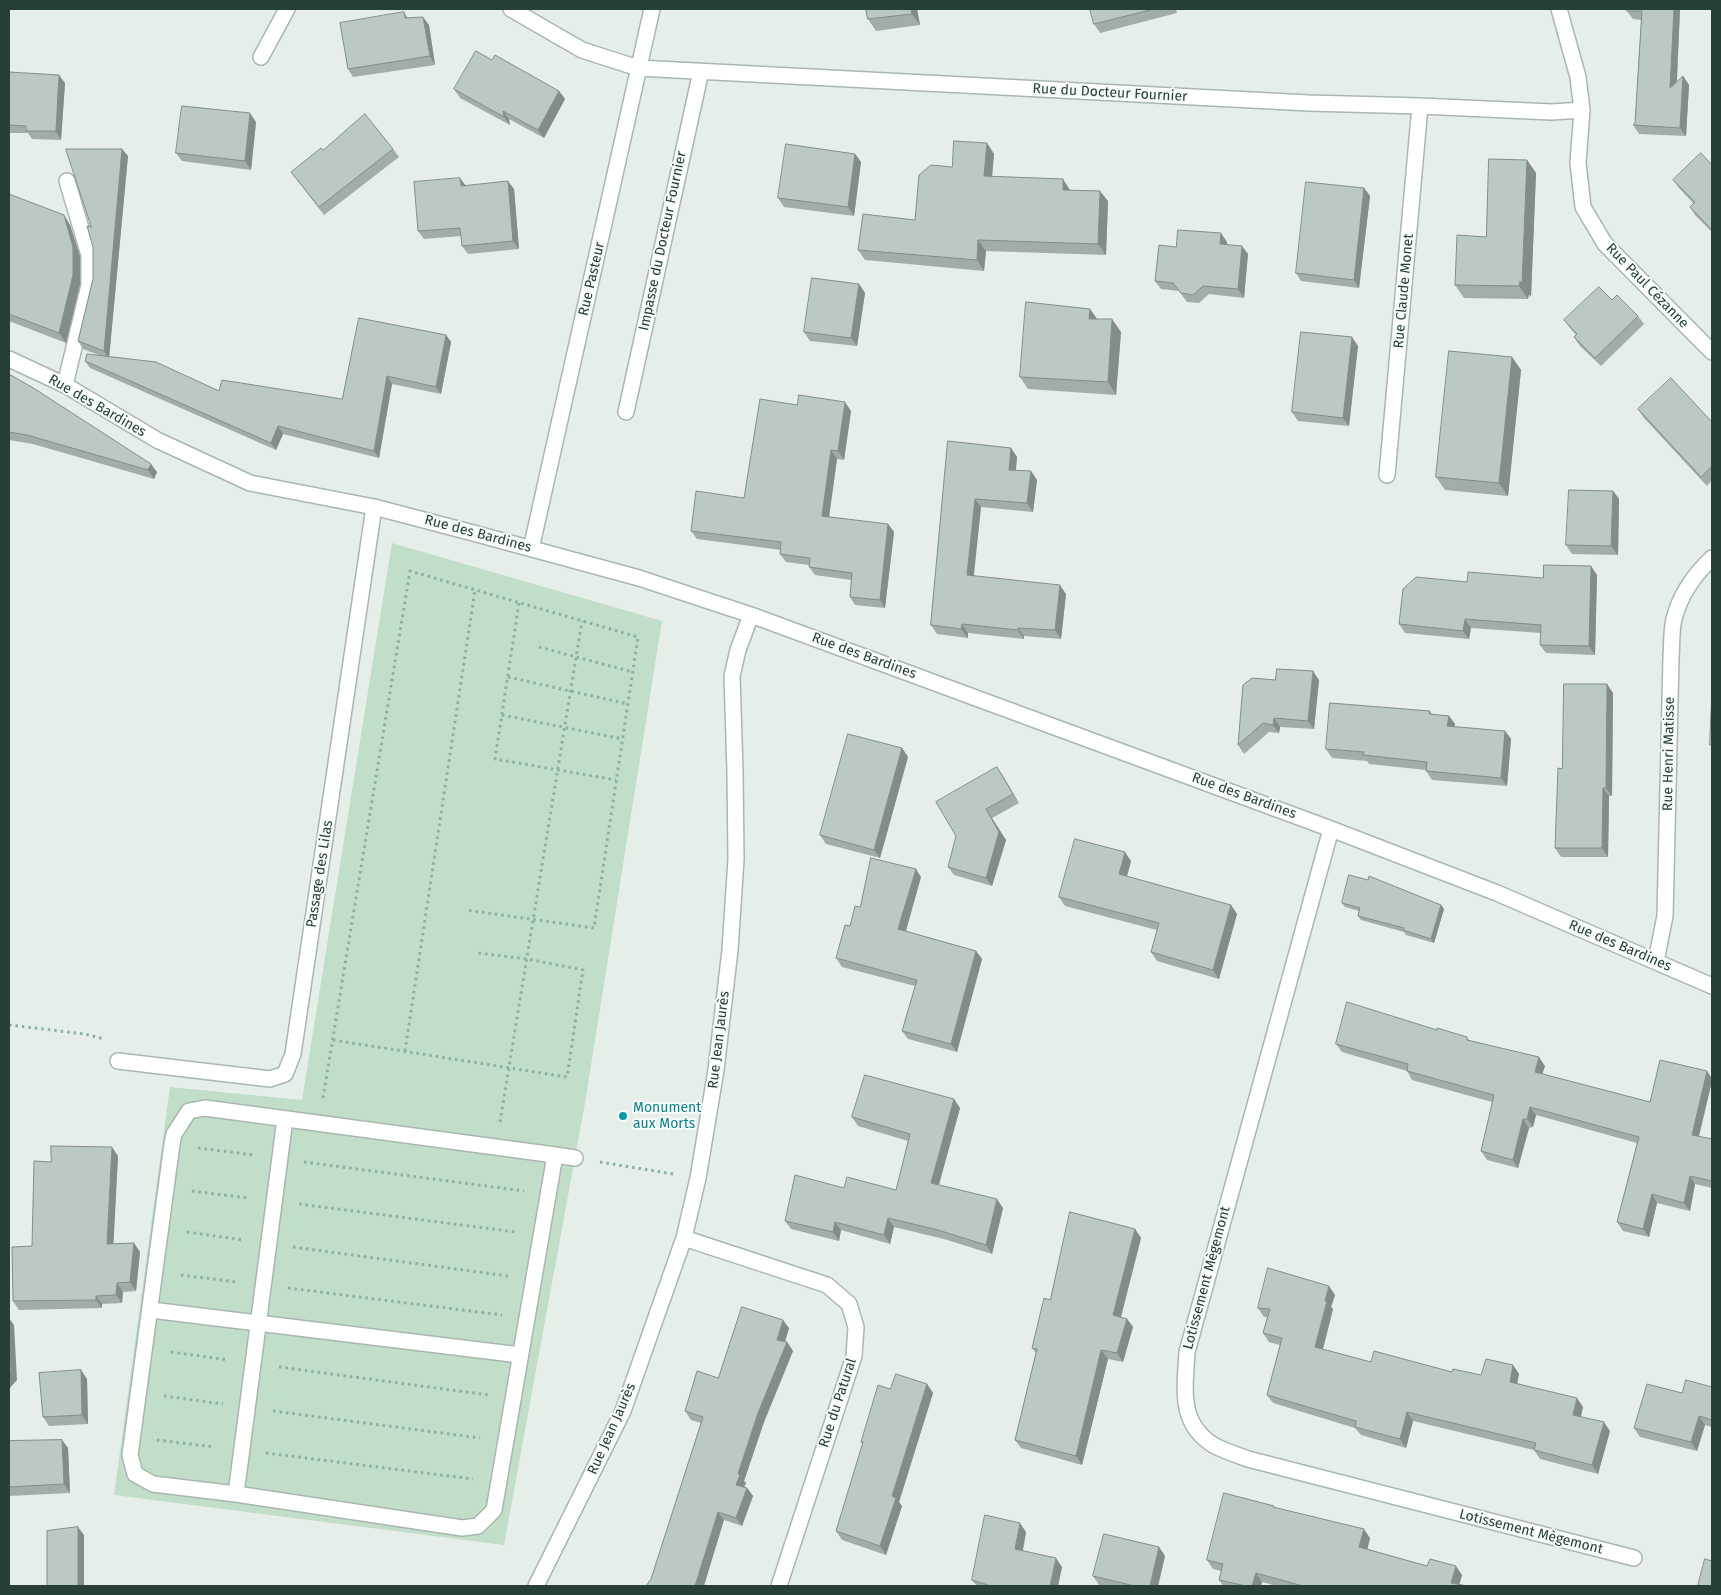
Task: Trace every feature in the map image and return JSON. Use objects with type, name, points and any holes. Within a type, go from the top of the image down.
[{"type":"street","points":[[261,57],[287,9]]},
{"type":"street","name":"Rue du Docteur Fournier","points":[[511,9],[582,50],[638,68],[1293,102],[1552,112],[1582,110]]},
{"type":"street","name":"Rue Pasteur","points":[[531,549],[652,9]]},
{"type":"street","name":"Rue Paul Cézanne","points":[[1559,9],[1578,77],[1582,110],[1578,163],[1583,207],[1605,244],[1712,352]]},
{"type":"street","name":"Impasse du Docteur Fournier","points":[[626,412],[700,71]]},
{"type":"street","name":"Rue Claude Monet","points":[[1388,475],[1420,106]]},
{"type":"street","points":[[65,385],[89,285],[88,255],[66,181]]},
{"type":"street","name":"Rue des Bardines","points":[[9,359],[65,385],[157,440],[250,483],[374,507],[639,578],[751,615],[1331,829],[1497,893],[1712,986]]},
{"type":"street","name":"Passage des Lilas","points":[[118,1061],[270,1079],[285,1074],[293,1054],[374,507]]},
{"type":"street","name":"Rue Henri Matisse","points":[[1656,961],[1665,916],[1671,658],[1674,620],[1683,593],[1700,569],[1712,558]]},
{"type":"street","name":"Rue Jean Jaurès","points":[[536,1586],[623,1410],[684,1238],[698,1178],[716,1070],[730,940],[736,859],[736,771],[732,676],[738,650],[751,615]]},
{"type":"street","name":"Lotissement Mègemont","points":[[1331,829],[1186,1352],[1184,1400],[1194,1428],[1215,1445],[1248,1459],[1634,1558]]},
{"type":"street","points":[[555,1155],[494,1510],[478,1526],[462,1528],[236,1494],[153,1484],[135,1474],[130,1455],[132,1437],[151,1310],[172,1144],[174,1134],[189,1111],[205,1108],[319,1123],[555,1155],[575,1158]]},
{"type":"street","points":[[236,1494],[285,1119]]},
{"type":"street","name":"Rue du Patural","points":[[684,1238],[827,1285],[849,1304],[856,1327],[854,1356],[779,1586]]},
{"type":"street","points":[[151,1310],[520,1355]]},
{"type":"path","points":[[319,1123],[410,571],[638,637],[594,928],[466,910]]},
{"type":"path","points":[[405,1051],[475,590]]},
{"type":"path","points":[[519,603],[495,759],[616,780]]},
{"type":"path","points":[[496,1147],[582,621]]},
{"type":"path","points":[[539,647],[633,672]]},
{"type":"path","points":[[508,677],[628,704]]},
{"type":"path","points":[[502,715],[623,739]]},
{"type":"path","points":[[333,1040],[567,1076],[583,970],[527,959],[478,953]]},
{"type":"path","points":[[9,1026],[85,1034],[111,1041],[118,1061]]},
{"type":"path","points":[[172,1144],[548,1194]]},
{"type":"path","points":[[575,1158],[698,1178]]},
{"type":"path","points":[[167,1188],[541,1235]]},
{"type":"path","points":[[162,1228],[533,1279]]},
{"type":"path","points":[[156,1271],[527,1318]]},
{"type":"path","points":[[145,1348],[513,1398]]},
{"type":"path","points":[[139,1392],[247,1408],[506,1441]]},
{"type":"path","points":[[132,1437],[499,1482]]},
{"type":"green space","points":[[392,543],[662,621],[585,1103],[504,1545],[114,1495],[170,1087],[302,1100]]},
{"type":"building","points":[[866,9],[911,9],[912,14],[868,19]]},
{"type":"building","points":[[1090,9],[1154,9],[1094,24]]},
{"type":"building","points":[[1627,9],[1674,9],[1670,88],[1683,76],[1680,128],[1633,125],[1635,123],[1642,11],[1627,11]]},
{"type":"building","points":[[404,12],[405,18],[423,17],[430,56],[348,69],[340,23]]},
{"type":"building","points":[[476,51],[492,60],[495,55],[559,91],[538,130],[503,111],[504,117],[454,89]]},
{"type":"building","points":[[9,72],[59,75],[56,131],[26,131],[26,126],[9,125]]},
{"type":"building","points":[[182,106],[250,113],[245,161],[176,153]]},
{"type":"building","points":[[365,114],[393,149],[319,207],[291,172],[321,148],[323,150]]},
{"type":"building","points":[[954,141],[987,143],[984,176],[1063,179],[1063,190],[1100,191],[1098,244],[978,240],[977,260],[858,250],[863,214],[915,220],[919,175],[931,165],[952,167]]},
{"type":"building","points":[[786,144],[855,154],[848,207],[778,198]]},
{"type":"building","points":[[66,149],[122,149],[104,351],[78,341],[93,279],[93,247],[87,226],[91,227]]},
{"type":"building","points":[[1701,153],[1712,165],[1712,230],[1690,207],[1695,202],[1673,180]]},
{"type":"building","points":[[1489,159],[1527,160],[1522,284],[1520,281],[1519,286],[1455,285],[1457,235],[1486,237]]},
{"type":"building","points":[[460,178],[461,186],[508,181],[513,241],[462,246],[460,228],[418,231],[414,182]]},
{"type":"building","points":[[1306,182],[1364,188],[1354,280],[1296,273]]},
{"type":"building","points":[[9,194],[64,215],[73,247],[73,275],[59,333],[9,314]]},
{"type":"building","points":[[1178,230],[1221,233],[1220,244],[1242,246],[1238,289],[1203,286],[1193,295],[1181,293],[1173,283],[1155,281],[1159,245],[1176,247]]},
{"type":"building","points":[[812,278],[859,284],[851,338],[804,332]]},
{"type":"building","points":[[1599,287],[1612,300],[1617,295],[1638,316],[1595,358],[1574,337],[1577,334],[1564,320]]},
{"type":"building","points":[[1026,302],[1090,309],[1089,319],[1112,319],[1108,382],[1020,377]]},
{"type":"building","points":[[359,318],[446,335],[436,387],[387,376],[374,451],[278,426],[271,443],[85,361],[87,354],[156,362],[219,391],[222,380],[342,399]]},
{"type":"building","points":[[1301,332],[1352,337],[1343,418],[1292,412]]},
{"type":"building","points":[[1449,351],[1512,357],[1499,483],[1436,477]]},
{"type":"building","points":[[9,374],[151,464],[148,470],[27,435],[9,432]]},
{"type":"building","points":[[1671,378],[1712,422],[1712,466],[1701,477],[1638,409]]},
{"type":"building","points":[[799,395],[845,402],[838,451],[831,450],[822,516],[888,524],[880,600],[850,597],[852,573],[809,567],[810,558],[780,554],[781,542],[691,531],[696,491],[744,498],[760,399],[797,405]]},
{"type":"building","points":[[948,441],[1011,448],[1009,470],[1031,471],[1027,503],[975,499],[967,575],[1060,585],[1055,630],[1018,628],[1018,630],[962,624],[961,629],[931,625]]},
{"type":"building","points":[[1569,490],[1613,491],[1611,546],[1566,545]]},
{"type":"building","points":[[1544,565],[1591,566],[1589,646],[1540,645],[1541,625],[1465,619],[1463,631],[1399,624],[1403,589],[1416,577],[1467,582],[1468,572],[1543,578]]},
{"type":"building","points":[[1277,669],[1313,671],[1308,721],[1274,718],[1273,725],[1263,723],[1238,745],[1243,685],[1252,678],[1275,680]]},
{"type":"building","points":[[1564,684],[1607,684],[1606,788],[1603,788],[1602,848],[1555,848],[1558,768],[1562,769]]},
{"type":"building","points":[[1712,691],[1712,745],[1710,745]]},
{"type":"building","points":[[1330,703],[1430,711],[1429,714],[1449,716],[1447,726],[1505,731],[1501,778],[1426,771],[1427,762],[1363,755],[1364,752],[1326,749]]},
{"type":"building","points":[[848,734],[902,748],[874,850],[820,835]]},
{"type":"building","points":[[997,767],[1013,794],[986,809],[999,832],[986,878],[948,867],[956,836],[936,802]]},
{"type":"building","points":[[1075,839],[1125,852],[1119,874],[1231,905],[1213,970],[1151,952],[1159,923],[1059,897]]},
{"type":"building","points":[[871,858],[916,869],[898,929],[976,951],[951,1044],[902,1031],[917,980],[836,958],[845,925],[850,926],[855,906],[860,907]]},
{"type":"building","points":[[1349,875],[1368,880],[1369,876],[1441,905],[1431,939],[1403,930],[1404,928],[1358,916],[1360,908],[1342,903]]},
{"type":"building","points":[[1347,1002],[1437,1030],[1437,1028],[1467,1037],[1467,1040],[1539,1057],[1535,1072],[1650,1102],[1660,1060],[1707,1071],[1692,1135],[1712,1139],[1712,1181],[1690,1176],[1684,1203],[1652,1194],[1643,1229],[1617,1222],[1639,1137],[1530,1107],[1527,1119],[1523,1119],[1513,1160],[1481,1151],[1494,1095],[1407,1071],[1408,1064],[1336,1044]]},
{"type":"building","points":[[865,1075],[954,1099],[931,1183],[997,1199],[986,1245],[938,1230],[888,1218],[884,1235],[835,1222],[833,1232],[785,1221],[795,1175],[844,1188],[847,1177],[896,1190],[910,1134],[852,1117]]},
{"type":"building","points":[[51,1146],[112,1147],[107,1244],[134,1243],[130,1282],[117,1283],[116,1295],[96,1296],[96,1300],[13,1301],[12,1247],[32,1246],[34,1161],[51,1162]]},
{"type":"building","points":[[1070,1212],[1135,1229],[1113,1315],[1127,1319],[1117,1353],[1101,1350],[1076,1456],[1015,1440],[1037,1349],[1032,1348],[1044,1298],[1050,1300]]},
{"type":"building","points":[[1268,1268],[1329,1286],[1315,1347],[1371,1362],[1374,1351],[1452,1372],[1453,1369],[1481,1375],[1486,1359],[1513,1365],[1510,1382],[1577,1398],[1573,1415],[1604,1422],[1592,1465],[1534,1450],[1536,1443],[1407,1412],[1400,1439],[1355,1427],[1356,1421],[1267,1395],[1282,1338],[1263,1333],[1270,1309],[1258,1308]]},
{"type":"building","points":[[742,1307],[783,1320],[777,1340],[787,1342],[758,1413],[738,1474],[740,1475],[736,1485],[747,1488],[736,1518],[718,1512],[695,1586],[646,1586],[651,1579],[703,1417],[685,1411],[697,1371],[718,1378]]},
{"type":"building","points":[[9,1337],[11,1371],[9,1373]]},
{"type":"building","points":[[81,1370],[82,1415],[43,1417],[39,1373]]},
{"type":"building","points":[[896,1374],[927,1384],[892,1496],[896,1498],[880,1546],[836,1531],[878,1385],[890,1389]]},
{"type":"building","points":[[1686,1380],[1712,1387],[1712,1420],[1699,1416],[1691,1442],[1634,1428],[1647,1384],[1682,1393]]},
{"type":"building","points":[[62,1440],[64,1484],[9,1487],[9,1441]]},
{"type":"building","points":[[1224,1493],[1364,1529],[1359,1547],[1427,1566],[1430,1559],[1456,1566],[1451,1583],[1467,1586],[1303,1586],[1256,1573],[1252,1586],[1219,1580],[1223,1564],[1207,1560]]},
{"type":"building","points":[[985,1515],[1020,1523],[1015,1549],[1056,1558],[1050,1586],[991,1586],[972,1580]]},
{"type":"building","points":[[78,1527],[78,1586],[47,1586],[47,1531]]},
{"type":"building","points":[[1104,1534],[1159,1547],[1150,1586],[1135,1586],[1093,1576]]},
{"type":"building","points":[[1705,1559],[1712,1561],[1712,1586],[1698,1586]]},
{"type":"place","name":"Monument aux Morts","points":[[623,1116]]}]
